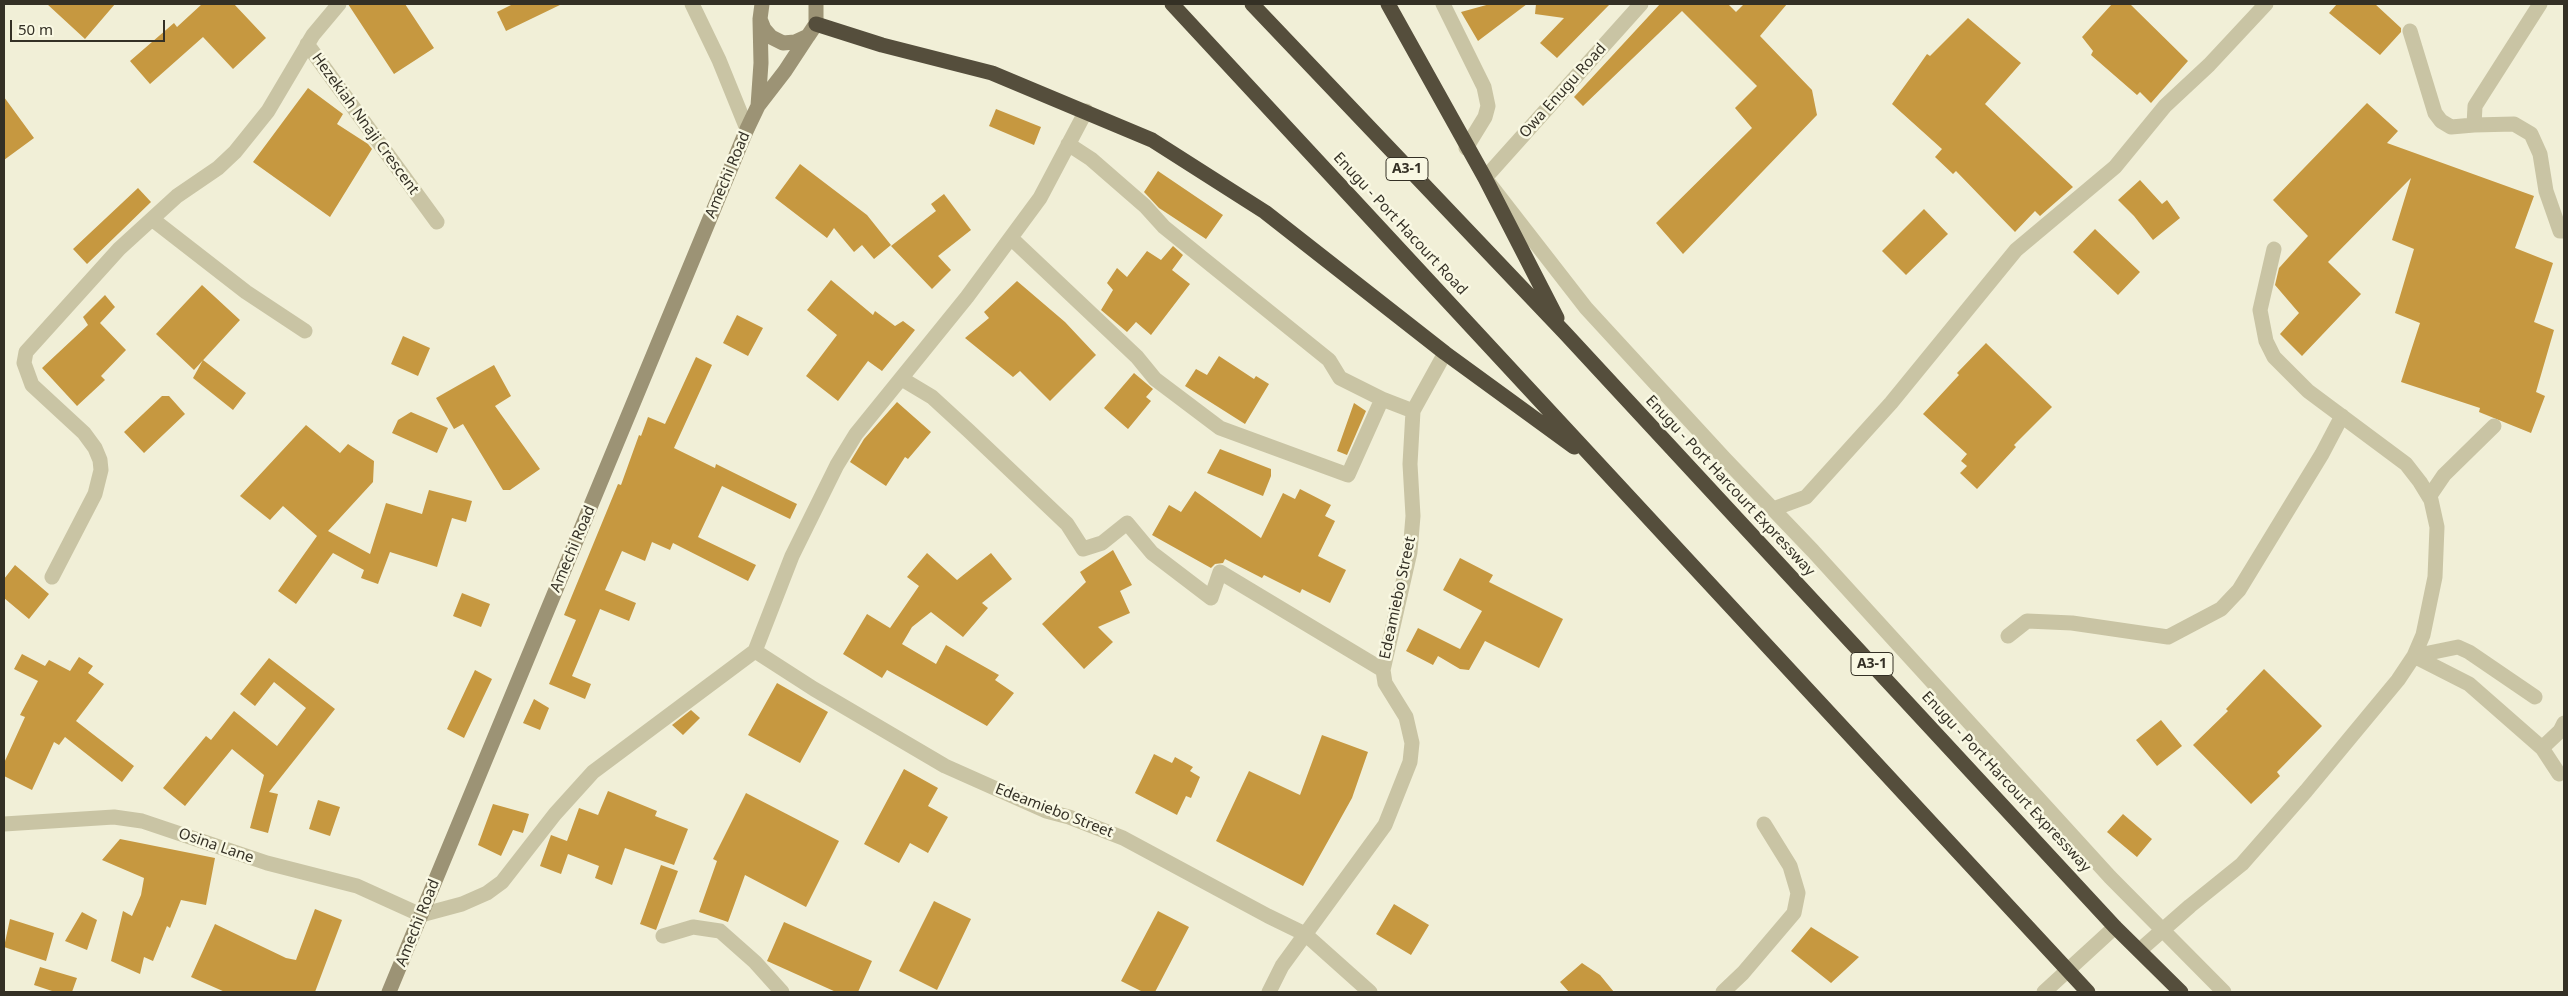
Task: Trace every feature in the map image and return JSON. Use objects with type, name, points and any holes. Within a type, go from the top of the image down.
[{"type":"highway","name":"Enugu - Port Hacourt Road","points":[[1172,4],[1602,468]]},
{"type":"highway","name":"Enugu - Port Harcourt Expressway","points":[[1252,4],[1565,333],[2115,927],[2181,992]]},
{"type":"highway","points":[[1388,4],[1466,148],[1485,178],[1565,333]]},
{"type":"highway","points":[[812,30],[882,45],[992,73],[1152,140],[1265,212],[1446,353],[1602,468],[2066,971],[2088,992]]},
{"type":"main road","points":[[758,106],[785,71],[812,30],[816,4]]},
{"type":"main road","points":[[761,11],[764,29],[771,37],[783,43],[795,42],[812,30]]},
{"type":"main road","points":[[758,106],[761,63],[761,11]]},
{"type":"main road","name":"Amechi Road","points":[[389,992],[758,106]]},
{"type":"street","name":"Hezekiah Nnaji Crescent","points":[[339,4],[307,44],[437,222]]},
{"type":"street","points":[[692,4],[719,60],[747,129]]},
{"type":"street","points":[[1443,4],[1484,87],[1488,106],[1485,117],[1466,148]]},
{"type":"street","name":"Owa Enugu Road","points":[[1485,178],[1641,4]]},
{"type":"street","points":[[1773,509],[1806,497],[1891,403],[2016,250],[2115,167],[2165,106],[2208,65],[2266,4]]},
{"type":"street","points":[[2474,125],[2475,106],[2540,4]]},
{"type":"street","points":[[2410,31],[2435,113],[2441,121],[2452,127],[2514,124],[2531,134],[2540,154],[2546,191],[2560,231],[2564,231]]},
{"type":"street","points":[[52,577],[95,494],[100,465],[95,448],[84,433],[32,385],[24,363],[26,352],[119,249],[190,186],[218,168],[235,152],[268,111],[307,44]]},
{"type":"street","points":[[421,915],[462,904],[502,882],[567,799],[593,772],[755,650],[792,556],[838,465],[856,434],[902,379],[1040,198],[1086,111]]},
{"type":"street","points":[[1068,144],[1091,159],[1145,206],[1164,226],[1328,360],[1340,378],[1382,399],[1413,411]]},
{"type":"street","points":[[1485,178],[1586,308],[1773,509],[2103,870],[2224,992]]},
{"type":"street","points":[[152,219],[246,292],[305,331]]},
{"type":"street","points":[[1011,238],[1103,324],[1155,379],[1220,428],[1348,475],[1382,399]]},
{"type":"street","points":[[2140,950],[2242,864],[2398,680],[2414,656],[2423,636],[2435,577],[2437,527],[2429,497],[2406,464],[2308,391],[2274,357],[2266,342],[2260,310],[2274,249]]},
{"type":"street","name":"Edeamiebo Street","points":[[1269,992],[1282,966],[1385,825],[1410,762],[1412,743],[1406,717],[1385,684],[1383,670],[1410,552],[1413,516],[1410,464],[1413,411],[1446,353]]},
{"type":"street","points":[[902,379],[932,396],[1067,524],[1083,549],[1102,543],[1127,523],[1152,553],[1211,598],[1220,572],[1383,670]]},
{"type":"street","points":[[2008,636],[2027,621],[2072,623],[2168,637],[2221,609],[2239,590],[2322,454],[2342,416]]},
{"type":"street","points":[[2429,497],[2444,475],[2494,426]]},
{"type":"street","points":[[2414,656],[2458,647],[2469,652],[2535,697]]},
{"type":"street","name":"Edeamiebo Street","points":[[755,650],[814,689],[945,766],[1046,811],[1068,817],[1123,838],[1268,916],[1306,934],[1370,992]]},
{"type":"street","points":[[2414,656],[2469,684],[2542,748],[2559,774]]},
{"type":"street","points":[[2542,748],[2560,731],[2564,723]]},
{"type":"street","name":"Osina Lane","points":[[4,824],[114,817],[142,821],[267,863],[357,886],[421,915]]},
{"type":"street","points":[[1723,992],[1744,972],[1794,913],[1798,893],[1790,866],[1764,824]]},
{"type":"street","points":[[663,936],[693,927],[720,931],[755,962],[782,992]]},
{"type":"street","points":[[2044,992],[2115,927]]},
{"type":"building","points":[[47,4],[115,4],[85,39]]},
{"type":"building","points":[[202,4],[234,4],[266,38],[233,69],[203,37],[150,84],[130,61],[174,23],[177,27]]},
{"type":"building","points":[[348,4],[405,4],[434,48],[394,74]]},
{"type":"building","points":[[513,4],[562,4],[506,31],[497,12]]},
{"type":"building","points":[[1490,4],[1527,4],[1478,41],[1461,12]]},
{"type":"building","points":[[1536,4],[1610,4],[1557,58],[1540,43],[1564,18],[1535,14]]},
{"type":"building","points":[[1660,4],[1728,4],[1736,12],[1744,4],[1787,4],[1760,36],[1812,90],[1817,115],[1683,254],[1656,223],[1752,128],[1735,108],[1757,86],[1682,11],[1583,106],[1574,97]]},
{"type":"building","points":[[2112,4],[2130,4],[2188,61],[2151,103],[2140,92],[2137,95],[2091,55],[2093,51],[2082,37]]},
{"type":"building","points":[[2337,4],[2375,4],[2401,28],[2401,32],[2380,55],[2329,13]]},
{"type":"building","points":[[1968,18],[2021,63],[1985,104],[2073,187],[2040,216],[2035,211],[2015,232],[1956,171],[1953,174],[1935,157],[1942,149],[1892,104],[1927,54],[1930,56]]},
{"type":"building","points":[[308,88],[343,114],[337,124],[368,144],[372,149],[330,217],[253,162]]},
{"type":"building","points":[[4,97],[34,138],[4,160]]},
{"type":"building","points":[[2367,103],[2398,131],[2387,143],[2534,196],[2515,248],[2553,263],[2534,322],[2554,330],[2536,392],[2545,396],[2531,433],[2479,412],[2480,408],[2401,382],[2420,323],[2395,313],[2414,249],[2392,240],[2411,178],[2328,262],[2361,294],[2302,356],[2280,334],[2299,313],[2275,285],[2279,268],[2308,236],[2273,200]]},
{"type":"building","points":[[996,109],[1041,127],[1034,145],[989,126]]},
{"type":"building","points":[[800,164],[867,215],[891,245],[874,259],[862,245],[854,252],[834,228],[827,238],[775,198]]},
{"type":"building","points":[[1158,171],[1223,215],[1206,239],[1159,208],[1144,192]]},
{"type":"building","points":[[2140,180],[2162,204],[2167,200],[2180,218],[2153,240],[2134,216],[2118,200]]},
{"type":"building","points":[[138,188],[151,202],[87,264],[73,249]]},
{"type":"building","points":[[944,194],[971,230],[938,256],[951,270],[932,289],[891,246],[936,211],[931,204]]},
{"type":"building","points":[[1924,209],[1948,234],[1906,275],[1882,251]]},
{"type":"building","points":[[2095,229],[2140,272],[2118,295],[2073,252]]},
{"type":"building","points":[[1173,246],[1183,255],[1172,270],[1190,284],[1151,335],[1136,322],[1127,332],[1101,310],[1113,290],[1107,283],[1117,268],[1127,277],[1147,251],[1161,260]]},
{"type":"building","points":[[831,280],[873,315],[875,311],[895,326],[903,321],[915,330],[882,371],[868,361],[838,401],[806,376],[837,335],[807,310]]},
{"type":"building","points":[[1017,281],[1065,322],[1096,355],[1050,401],[1020,371],[1013,377],[965,338],[989,318],[984,312]]},
{"type":"building","points":[[202,285],[240,320],[194,370],[156,334]]},
{"type":"building","points":[[105,295],[115,307],[100,323],[126,350],[101,376],[105,380],[77,406],[42,368],[88,325],[83,317]]},
{"type":"building","points":[[737,315],[763,328],[748,356],[723,343]]},
{"type":"building","points":[[403,336],[430,348],[418,376],[391,364]]},
{"type":"building","points":[[1986,343],[2052,407],[2014,445],[2016,447],[1977,489],[1960,473],[1967,466],[1961,461],[1967,454],[1923,414],[1959,375],[1957,373]]},
{"type":"building","points":[[1219,356],[1254,379],[1256,376],[1269,384],[1245,424],[1185,386],[1196,369],[1207,375]]},
{"type":"building","points":[[696,357],[712,365],[674,448],[715,468],[716,464],[797,504],[790,519],[722,486],[698,537],[756,565],[748,581],[673,543],[670,550],[652,542],[645,561],[622,551],[605,590],[636,603],[629,621],[600,609],[572,676],[591,684],[585,699],[549,684],[576,620],[564,615],[618,484],[621,485],[639,435],[641,436],[648,417],[665,424]]},
{"type":"building","points":[[203,360],[246,393],[233,410],[193,378]]},
{"type":"building","points":[[494,365],[511,396],[495,406],[540,469],[510,490],[503,490],[463,424],[454,429],[436,398]]},
{"type":"building","points":[[1134,373],[1153,389],[1146,397],[1151,401],[1128,429],[1104,408]]},
{"type":"building","points":[[162,396],[169,396],[185,414],[144,453],[124,432]]},
{"type":"building","points":[[897,402],[931,432],[908,459],[905,457],[886,486],[850,462],[864,439]]},
{"type":"building","points":[[1354,403],[1366,411],[1347,455],[1337,451]]},
{"type":"building","points":[[411,412],[448,428],[437,453],[392,433],[398,420]]},
{"type":"building","points":[[306,425],[340,453],[348,444],[374,461],[373,482],[328,531],[370,554],[386,503],[422,514],[429,490],[472,501],[466,522],[452,518],[437,567],[390,552],[378,584],[361,578],[364,570],[333,553],[296,604],[278,591],[317,536],[283,506],[270,520],[240,496]]},
{"type":"building","points":[[1220,449],[1271,469],[1271,476],[1263,496],[1207,473]]},
{"type":"building","points":[[1300,489],[1331,505],[1325,516],[1335,521],[1318,556],[1346,570],[1330,603],[1302,589],[1300,593],[1264,575],[1262,578],[1225,559],[1223,563],[1215,564],[1211,568],[1152,535],[1169,505],[1181,512],[1195,491],[1261,538],[1283,493],[1295,499]]},
{"type":"building","points":[[1113,550],[1132,585],[1120,591],[1130,613],[1098,627],[1113,642],[1084,669],[1042,624],[1086,582],[1080,572]]},
{"type":"building","points":[[927,553],[957,580],[991,553],[1012,579],[982,603],[988,608],[963,637],[931,612],[912,627],[902,644],[936,664],[946,645],[999,675],[995,680],[1014,693],[987,726],[887,670],[882,678],[843,654],[867,614],[890,628],[919,586],[907,577]]},
{"type":"building","points":[[1460,558],[1493,575],[1489,582],[1563,619],[1539,668],[1485,641],[1469,670],[1460,669],[1438,656],[1433,665],[1406,651],[1418,628],[1460,649],[1482,611],[1443,590]]},
{"type":"building","points":[[15,565],[49,594],[29,619],[4,598],[4,579]]},
{"type":"building","points":[[462,593],[490,604],[481,627],[453,616]]},
{"type":"building","points":[[22,654],[45,666],[49,660],[70,671],[79,657],[93,666],[88,673],[104,684],[76,721],[134,766],[122,782],[65,737],[59,745],[54,742],[32,790],[4,776],[4,763],[25,717],[20,715],[38,681],[14,669]]},
{"type":"building","points":[[269,658],[335,709],[269,792],[278,794],[268,833],[250,828],[264,775],[232,749],[185,806],[163,788],[206,736],[211,740],[234,711],[277,746],[306,708],[274,682],[255,706],[240,694]]},
{"type":"building","points":[[2264,669],[2322,726],[2277,772],[2280,776],[2251,804],[2193,745],[2228,711],[2226,709]]},
{"type":"building","points":[[475,670],[492,679],[464,738],[447,729]]},
{"type":"building","points":[[777,683],[828,712],[800,763],[748,735]]},
{"type":"building","points":[[534,699],[549,708],[540,730],[523,723]]},
{"type":"building","points":[[691,710],[700,718],[683,735],[672,725]]},
{"type":"building","points":[[2161,720],[2182,746],[2157,766],[2136,740]]},
{"type":"building","points":[[1322,735],[1368,752],[1352,798],[1303,886],[1216,841],[1249,771],[1300,795]]},
{"type":"building","points":[[1154,754],[1172,763],[1175,757],[1193,767],[1190,771],[1200,777],[1191,798],[1186,796],[1177,815],[1135,793]]},
{"type":"building","points":[[904,769],[938,788],[928,806],[948,817],[928,853],[910,843],[899,863],[864,844]]},
{"type":"building","points":[[608,791],[657,811],[655,816],[688,829],[674,865],[625,848],[612,885],[595,878],[599,866],[568,854],[561,874],[540,866],[551,835],[567,841],[579,808],[598,815]]},
{"type":"building","points":[[746,793],[839,841],[806,907],[745,875],[728,922],[699,912],[717,861],[713,859]]},
{"type":"building","points":[[318,800],[340,807],[330,836],[309,829]]},
{"type":"building","points":[[493,804],[529,814],[523,833],[513,830],[501,856],[478,845]]},
{"type":"building","points":[[2123,814],[2152,839],[2137,857],[2107,832]]},
{"type":"building","points":[[120,839],[215,858],[206,905],[181,900],[170,928],[167,926],[153,961],[144,957],[140,974],[111,961],[123,911],[132,916],[141,895],[144,878],[102,860]]},
{"type":"building","points":[[661,865],[678,871],[656,930],[640,924]]},
{"type":"building","points":[[934,901],[971,919],[937,990],[899,971]]},
{"type":"building","points":[[1394,904],[1429,925],[1411,955],[1376,934]]},
{"type":"building","points":[[315,909],[342,920],[315,992],[225,992],[191,977],[215,924],[286,958],[296,960]]},
{"type":"building","points":[[1158,911],[1189,927],[1155,992],[1143,992],[1121,981]]},
{"type":"building","points":[[82,912],[97,920],[87,950],[65,941]]},
{"type":"building","points":[[10,919],[54,933],[46,961],[4,947]]},
{"type":"building","points":[[784,922],[872,961],[858,992],[836,992],[767,961]]},
{"type":"building","points":[[1811,927],[1859,957],[1831,983],[1791,951]]},
{"type":"building","points":[[1582,963],[1600,975],[1614,992],[1569,992],[1560,982]]},
{"type":"building","points":[[40,967],[77,978],[72,992],[55,992],[34,985]]}]
